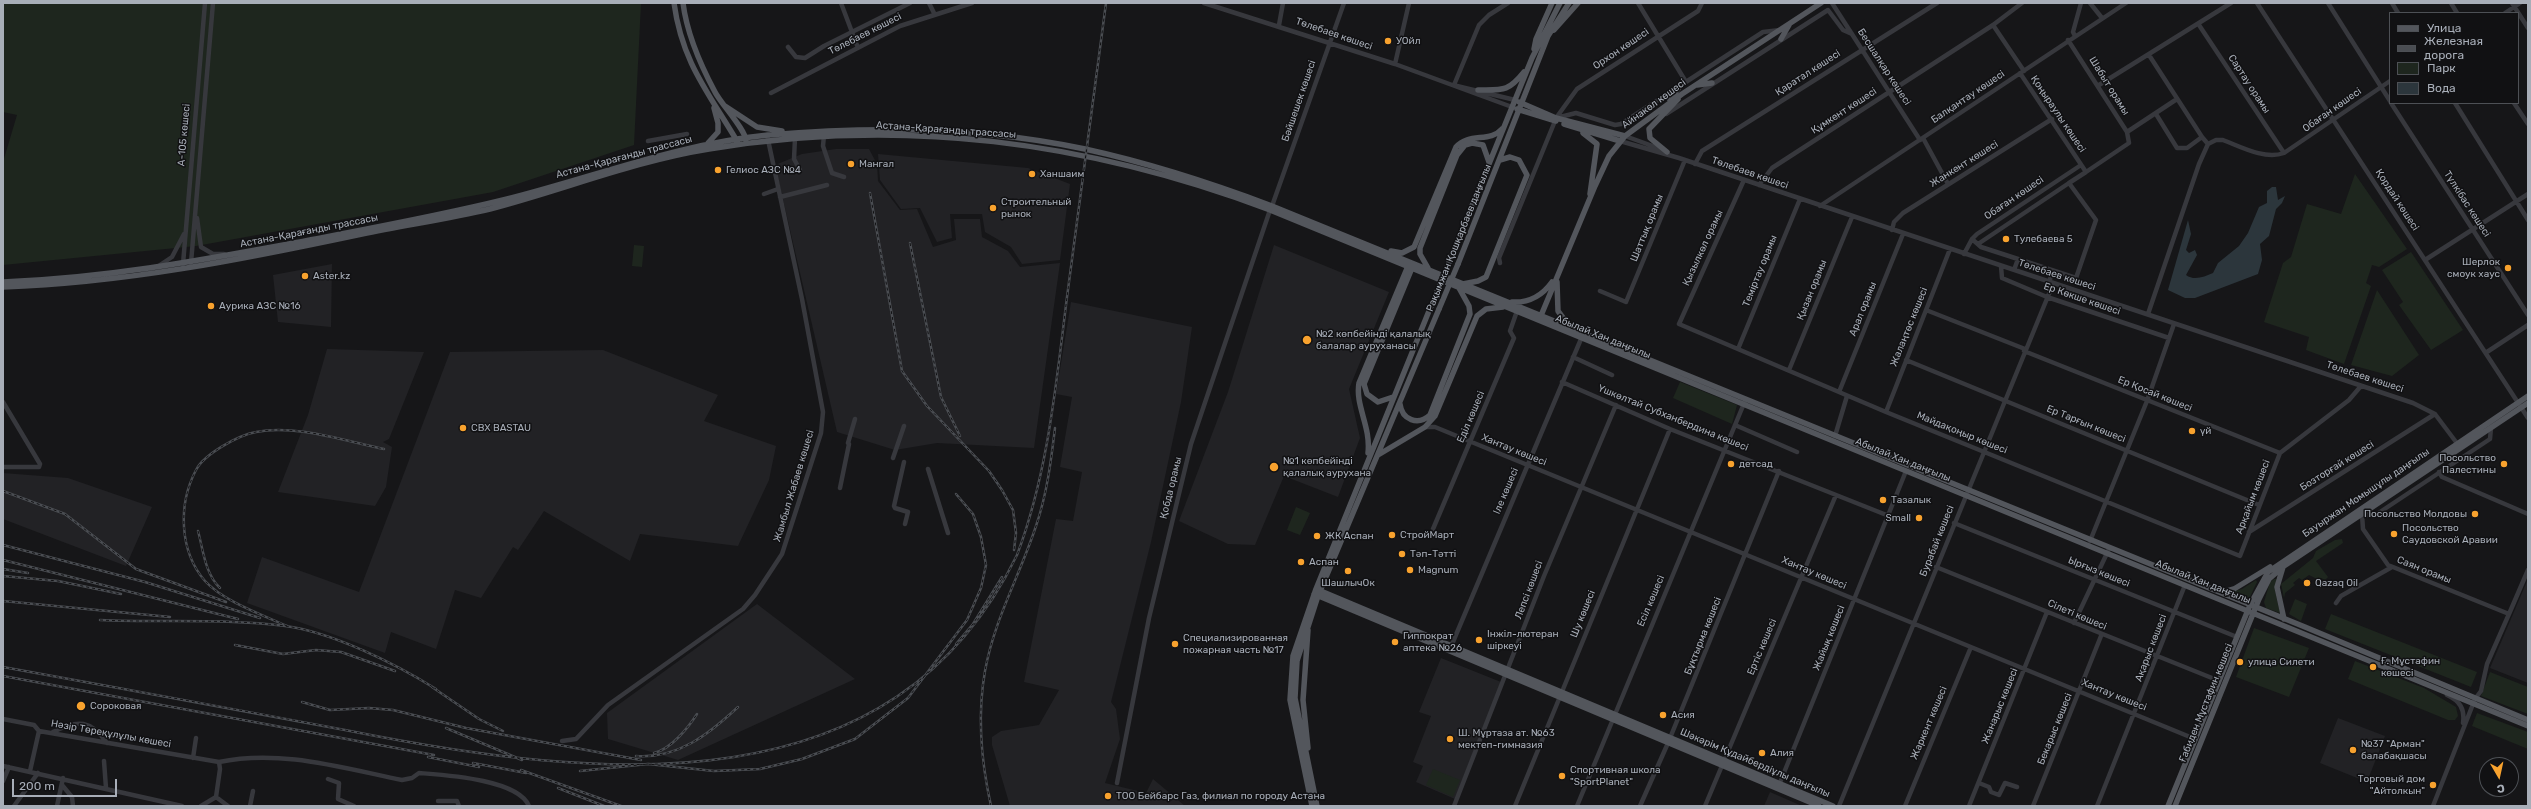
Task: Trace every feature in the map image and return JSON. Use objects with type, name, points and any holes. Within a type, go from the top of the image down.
[{"type":"main road","points":[[674,3],[677,25],[688,59],[713,104],[738,142]]},
{"type":"main road","points":[[683,3],[692,42],[724,105],[746,141]]},
{"type":"main road","points":[[1532,58],[1536,39],[1552,3]]},
{"type":"main road","points":[[1515,100],[1532,58],[1560,3]]},
{"type":"main road","name":"Рақымжан Қошқарбаев даңғылы","points":[[1317,806],[1298,714],[1295,681],[1298,661],[1317,592],[1402,399],[1500,160],[1548,36],[1568,3]]},
{"type":"main road","points":[[1548,36],[1578,3]]},
{"type":"main road","name":"Айнакөл көшесі","points":[[1540,318],[1590,198],[1609,156],[1620,141],[1667,104],[1821,3]]},
{"type":"main road","points":[[1781,39],[1790,23]]},
{"type":"main road","points":[[1478,90],[1504,90],[1516,84],[1528,67]]},
{"type":"main road","points":[[1694,86],[1712,84]]},
{"type":"main road","points":[[1667,104],[1680,86]]},
{"type":"main road","points":[[1667,152],[1649,134],[1649,129],[1654,121],[1682,94]]},
{"type":"main road","name":"Рақымжан Қошқарбаев даңғылы","points":[[1312,806],[1292,717],[1290,682],[1293,656],[1386,414],[1515,100]]},
{"type":"main road","name":"Төлебаев көшесі","points":[[1515,100],[1522,102],[1563,123],[1620,141]]},
{"type":"main road","points":[[703,145],[713,140],[718,132],[718,122],[713,104]]},
{"type":"main road","points":[[724,105],[757,127],[795,136]]},
{"type":"main road","name":"Төлебаев көшесі","points":[[1512,107],[1625,136]]},
{"type":"main road","points":[[1563,123],[1589,136],[1598,144],[1590,198]]},
{"type":"main road","points":[[1383,250],[1402,253],[1414,247],[1456,146],[1461,141],[1471,137],[1496,134],[1506,124]]},
{"type":"main road","name":"Астана-Қарағанды трассасы","points":[[3,282],[72,279],[187,266],[237,254],[469,208],[647,158],[703,145],[767,138],[877,130],[958,133],[1081,148],[1203,181],[1271,208]]},
{"type":"main road","name":"Астана-Қарағанды трассасы","points":[[795,136],[866,134],[952,138],[1020,144],[1081,154],[1157,172],[1271,208]]},
{"type":"main road","name":"Астана-Қарағанды трассасы","points":[[3,287],[101,281],[476,212],[647,162],[738,142]]},
{"type":"main road","points":[[1435,273],[1424,264],[1420,254],[1420,248],[1457,155],[1465,145],[1477,143],[1483,146],[1486,151],[1489,164]]},
{"type":"main road","points":[[1402,399],[1401,409],[1411,420],[1421,421],[1430,415],[1470,314],[1469,306],[1461,286],[1486,277],[1527,175],[1519,160],[1510,157],[1500,160]]},
{"type":"main road","name":"Абылай Хан даңғылы","points":[[1271,208],[1383,250],[1461,286]]},
{"type":"main road","name":"Абылай Хан даңғылы","points":[[1271,208],[1410,267],[1574,330],[1906,471],[1966,492],[2090,541],[2108,551]]},
{"type":"main road","points":[[1393,397],[1378,402],[1367,394],[1364,384],[1410,267]]},
{"type":"main road","points":[[1368,460],[1370,437],[1359,397],[1359,383],[1410,267]]},
{"type":"main road","points":[[1378,455],[1425,427],[1435,416],[1477,316],[1486,309],[1528,301],[1538,297],[1550,285],[1559,272]]},
{"type":"main road","points":[[1559,272],[1556,289],[1558,311],[1563,320],[1574,330]]},
{"type":"main road","name":"Абылай Хан даңғылы","points":[[1507,305],[1517,311],[1540,318],[1581,339],[1835,436],[2426,683],[2528,720]]},
{"type":"main road","name":"Бауыржан Момышұлы даңғылы","points":[[2251,609],[2269,579],[2284,566],[2461,449],[2523,404],[2528,396]]},
{"type":"main road","name":"Бауыржан Момышұлы даңғылы","points":[[2251,609],[2263,579],[2282,560],[2457,443],[2523,404]]},
{"type":"main road","points":[[2186,583],[2227,591],[2239,587],[2282,560]]},
{"type":"main road","points":[[2284,566],[2277,587],[2284,619]]},
{"type":"main road","name":"Шәкәрім Құдайбердіұлы даңғылы","points":[[1317,592],[1778,786],[1833,806]]},
{"type":"main road","name":"Абылай Хан даңғылы","points":[[2251,609],[2284,619],[2474,701],[2528,726]]},
{"type":"main road","name":"Ғабиден Мұстафин көшесі","points":[[2168,806],[2237,637],[2251,609]]},
{"type":"main road","name":"Ғабиден Мұстафин көшесі","points":[[2174,806],[2251,609]]},
{"type":"main road","name":"Шәкәрім Құдайбердіұлы даңғылы","points":[[1778,786],[1819,806]]},
{"type":"street","points":[[187,266],[196,194],[213,9],[215,3]]},
{"type":"street","points":[[841,3],[853,31],[858,48]]},
{"type":"street","points":[[788,47],[796,57],[805,58],[853,31],[910,3]]},
{"type":"street","points":[[929,3],[934,13]]},
{"type":"street","name":"Төлебаев көшесі","points":[[771,93],[900,26],[934,13],[972,3]]},
{"type":"street","name":"Төлебаев көшесі","points":[[1204,3],[1280,25],[1455,85],[1512,107]]},
{"type":"street","points":[[1280,25],[1283,3]]},
{"type":"street","name":"Бәйшешек көшесі","points":[[1271,208],[1344,3]]},
{"type":"street","points":[[1395,64],[1409,3]]},
{"type":"street","points":[[1455,85],[1479,25],[1489,15],[1508,3]]},
{"type":"street","points":[[1638,3],[1686,82]]},
{"type":"street","name":"Орхон көшесі","points":[[1500,263],[1499,258],[1555,119],[1577,89],[1658,34],[1698,11],[1702,3]]},
{"type":"street","name":"Бесшалқар көшесі","points":[[1832,3],[1921,139],[1948,184]]},
{"type":"street","name":"Қаратал көшесі","points":[[1696,164],[1702,151],[1861,49],[1937,3]]},
{"type":"street","name":"Құмкент көшесі","points":[[1759,185],[1772,168],[1993,25],[2022,3]]},
{"type":"street","points":[[2075,36],[2073,32],[2081,3]]},
{"type":"street","points":[[2090,3],[2102,18]]},
{"type":"street","name":"Балқантау көшесі","points":[[1820,206],[2068,40],[2126,3]]},
{"type":"street","points":[[2099,85],[2199,25],[2231,3]]},
{"type":"street","name":"Қордай көшесі","points":[[2257,3],[2425,260],[2523,404]]},
{"type":"street","name":"Түлкібас көшесі","points":[[2328,3],[2389,99]]},
{"type":"street","points":[[2392,3],[2397,12]]},
{"type":"street","points":[[2450,3],[2456,12]]},
{"type":"street","points":[[2513,5],[2520,3]]},
{"type":"street","name":"А-105 көшесі","points":[[187,266],[185,230],[204,5]]},
{"type":"street","points":[[1654,121],[1828,10],[1843,30],[1852,34]]},
{"type":"street","points":[[2519,14],[2528,28]]},
{"type":"street","name":"Қоңыраулы көшесі","points":[[1993,25],[2086,172]]},
{"type":"street","name":"Сартау орамы","points":[[2199,25],[2284,153]]},
{"type":"street","points":[[1555,119],[1576,113],[1615,125],[1621,124],[1763,32],[1780,30]]},
{"type":"street","name":"Шабыт орамы","points":[[2068,40],[2099,85],[2126,132],[2178,99]]},
{"type":"street","points":[[2149,55],[2208,144]]},
{"type":"street","name":"Обаған көшесі","points":[[2284,153],[2389,82]]},
{"type":"street","name":"Төлебаев көшесі","points":[[1455,85],[1515,100]]},
{"type":"street","name":"Түлкібас көшесі","points":[[2392,104],[2528,315]]},
{"type":"street","points":[[2456,104],[2528,220]]},
{"type":"street","points":[[2515,104],[2528,124]]},
{"type":"street","points":[[196,108],[204,108]]},
{"type":"street","points":[[2156,114],[2177,148],[2186,148],[2202,137]]},
{"type":"street","name":"Жанкент көшесі","points":[[1892,230],[1898,217],[2052,119]]},
{"type":"street","points":[[1978,244],[2128,143],[2126,132]]},
{"type":"street","points":[[648,141],[687,134]]},
{"type":"street","points":[[824,135],[823,146],[832,172],[844,177]]},
{"type":"street","points":[[795,136],[794,159],[800,170]]},
{"type":"street","name":"Төлебаев көшесі","points":[[1625,136],[1667,152],[1678,158]]},
{"type":"street","name":"Жамбыл Жабаев көшесі","points":[[562,741],[576,739],[608,705],[743,609],[756,595],[782,554],[821,433],[823,412],[767,138]]},
{"type":"street","points":[[2148,314],[2199,164],[2208,144],[2216,140],[2223,140],[2265,155],[2276,156],[2284,153]]},
{"type":"street","name":"Төлебаев көшесі","points":[[1620,141],[1685,160],[1903,234],[2148,314],[2174,324],[2413,403],[2434,414]]},
{"type":"street","name":"Шаттық орамы","points":[[1600,291],[1626,302],[1685,160]]},
{"type":"street","name":"Обаған көшесі","points":[[1964,254],[1972,239],[2081,165]]},
{"type":"street","name":"Қызылкөл орамы","points":[[1679,324],[1744,180]]},
{"type":"street","points":[[1972,239],[1978,244],[2018,259],[2076,278],[2096,220],[2069,184]]},
{"type":"street","points":[[780,197],[827,185]]},
{"type":"street","points":[[764,194],[778,189]]},
{"type":"street","points":[[2042,191],[2048,198]]},
{"type":"street","points":[[196,194],[198,241],[201,247],[213,254],[237,254]]},
{"type":"street","points":[[2425,260],[2528,194]]},
{"type":"street","name":"Теміртау орамы","points":[[1738,349],[1800,199]]},
{"type":"street","name":"Қобда орамы","points":[[1117,783],[1149,618],[1191,444],[1271,208]]},
{"type":"street","name":"Қызан орамы","points":[[1789,370],[1852,216]]},
{"type":"street","points":[[151,269],[172,256],[185,230]]},
{"type":"street","name":"Арал орамы","points":[[1839,392],[1903,234]]},
{"type":"street","name":"Жалаңтөс көшесі","points":[[1886,412],[1950,249]]},
{"type":"street","points":[[2014,270],[2018,259]]},
{"type":"street","name":"Ер Көкше көшесі","points":[[2002,266],[2002,278],[2047,297],[2169,338]]},
{"type":"street","name":"Бурабай көшесі","points":[[1839,806],[1914,625],[1983,450],[2047,297],[2053,271]]},
{"type":"street","name":"Ер Қосай көшесі","points":[[1926,310],[2147,401],[2280,453]]},
{"type":"street","name":"Еділ көшесі","points":[[1433,529],[1514,338],[1510,332],[1517,311]]},
{"type":"street","name":"Майдақоңыр көшесі","points":[[1679,324],[1847,396],[1983,450],[2240,556]]},
{"type":"street","points":[[2090,541],[2108,502],[2147,401],[2174,324]]},
{"type":"street","points":[[2487,352],[2528,325]]},
{"type":"street","name":"Іле көшесі","points":[[1450,648],[1581,339]]},
{"type":"street","points":[[1573,357],[1612,375]]},
{"type":"street","name":"Ер Тарғын көшесі","points":[[1906,360],[2259,505]]},
{"type":"street","name":"Үшкөлтай Субханбердина көшесі","points":[[1562,382],[1670,429],[1724,449],[1889,516]]},
{"type":"street","name":"Арқайым көшесі","points":[[2240,556],[2280,453],[2352,397],[2362,386]]},
{"type":"street","points":[[1835,436],[1847,396]]},
{"type":"street","points":[[3,402],[40,464],[39,467],[31,468],[3,467]]},
{"type":"street","name":"Есіл көшесі","points":[[1577,806],[1724,449],[1745,402]]},
{"type":"street","points":[[2523,404],[2528,418]]},
{"type":"street","name":"Лепсі көшесі","points":[[1454,806],[1580,486],[1616,405]]},
{"type":"street","points":[[2434,414],[2461,449]]},
{"type":"street","name":"Бозторғай көшесі","points":[[2249,532],[2434,414]]},
{"type":"street","points":[[840,488],[848,443],[855,419]]},
{"type":"street","points":[[1735,425],[1798,452]]},
{"type":"street","points":[[893,458],[904,426]]},
{"type":"street","name":"Хантау көшесі","points":[[1425,427],[1435,427],[1527,464],[1914,625],[2081,691],[2195,739]]},
{"type":"street","points":[[2362,514],[2374,516],[2490,439],[2491,428]]},
{"type":"street","name":"Шу көшесі","points":[[1515,806],[1670,429]]},
{"type":"street","points":[[904,462],[894,506],[895,508],[908,512],[905,524]]},
{"type":"street","points":[[928,470],[948,533]]},
{"type":"street","name":"Бұқтырма көшесі","points":[[1640,806],[1670,740],[1779,471]]},
{"type":"street","name":"Жайық көшесі","points":[[1778,786],[1906,471]]},
{"type":"street","points":[[2439,472],[2442,477],[2528,514]]},
{"type":"street","name":"Ертіс көшесі","points":[[1705,806],[1836,495]]},
{"type":"street","name":"Саян орамы","points":[[2362,514],[2363,529],[2388,565],[2509,614]]},
{"type":"street","name":"Ырғыз көшесі","points":[[1954,523],[2237,637]]},
{"type":"street","points":[[2074,623],[2108,551]]},
{"type":"street","name":"Сілеті көшесі","points":[[1936,567],[2074,623],[2101,636],[2212,678]]},
{"type":"street","points":[[2336,603],[2341,596],[2392,567]]},
{"type":"street","points":[[2433,806],[2474,701],[2481,691],[2487,664],[2528,570]]},
{"type":"street","name":"Ақарыс көшесі","points":[[2097,806],[2186,583]]},
{"type":"street","name":"Жанарыс көшесі","points":[[1969,806],[2047,612]]},
{"type":"street","name":"Бекарыс көшесі","points":[[2033,806],[2081,691],[2101,636]]},
{"type":"street","name":"Жаркент көшесі","points":[[1905,806],[1971,647]]},
{"type":"street","points":[[2426,683],[2458,701],[2464,715],[2463,729]]},
{"type":"street","name":"Нәзір Төреқұлұлы көшесі","points":[[3,718],[34,725],[39,731],[219,762],[245,757],[267,757],[336,766],[402,780],[412,778],[419,773],[456,777],[502,786],[526,800],[528,806]]},
{"type":"street","points":[[53,733],[72,724],[86,724],[98,729],[108,743]]},
{"type":"street","points":[[30,771],[39,731]]},
{"type":"street","points":[[193,758],[196,738]]},
{"type":"street","points":[[104,761],[106,788]]},
{"type":"street","points":[[216,797],[220,769],[219,762]]},
{"type":"street","points":[[3,766],[38,772],[180,806]]},
{"type":"street","points":[[3,781],[9,767]]},
{"type":"street","points":[[14,806],[38,772]]},
{"type":"street","points":[[57,806],[63,778]]},
{"type":"street","points":[[328,779],[339,782],[338,799],[354,806]]},
{"type":"street","points":[[1979,783],[1989,787],[1991,792],[1999,795],[2005,783],[2017,786]]},
{"type":"street","points":[[62,785],[73,799],[73,806]]},
{"type":"street","points":[[250,806],[253,791]]},
{"type":"street","points":[[201,806],[216,797]]},
{"type":"street","points":[[216,797],[228,806]]},
{"type":"street","points":[[438,801],[458,801],[459,806]]},
{"type":"shaded area","points":[[836,149],[869,149],[877,164],[878,181],[900,210],[917,209],[933,247],[956,240],[954,219],[980,219],[982,237],[1008,251],[1020,267],[1060,263],[1034,448],[937,443],[895,450],[837,432],[775,165],[802,154]]},
{"type":"shaded area","name":"Строительный рынок","points":[[878,154],[1028,168],[1070,184],[1060,260],[1022,264],[1011,247],[985,232],[982,214],[950,214],[952,238],[937,242],[920,208],[901,209],[880,180]]},
{"type":"shaded area","points":[[1274,245],[1389,292],[1349,389],[1360,438],[1338,497],[1284,476],[1255,545],[1228,544],[1179,521],[1228,392]]},
{"type":"shaded area","points":[[332,264],[331,327],[278,322],[273,275]]},
{"type":"shaded area","points":[[1071,302],[1192,327],[1181,402],[1151,542],[1111,702],[1116,709],[1120,739],[1105,783],[1146,793],[1153,779],[1185,806],[1010,806],[992,745],[992,737],[1001,731],[1039,725],[1059,690],[1024,682],[1056,519],[1073,521],[1082,472],[1060,467],[1072,397],[1056,394]]},
{"type":"shaded area","points":[[327,349],[424,352],[389,439],[383,442],[392,447],[386,487],[375,506],[278,492],[308,415]]},
{"type":"shaded area","points":[[603,350],[718,395],[704,421],[776,446],[769,480],[738,546],[640,534],[630,561],[544,511],[518,550],[513,547],[481,598],[455,590],[436,649],[391,632],[385,653],[247,603],[262,557],[359,592],[450,352]]},
{"type":"shaded area","points":[[3,473],[68,478],[152,507],[126,566],[3,519]]},
{"type":"shaded area","points":[[2528,579],[2528,683],[2490,668]]},
{"type":"shaded area","points":[[757,604],[855,679],[678,760],[608,739],[607,713]]},
{"type":"shaded area","name":"Ш. Мұртаза ат. №63 мектеп-гимназия","points":[[1441,658],[1501,682],[1455,799],[1416,782],[1423,766],[1413,762],[1431,716],[1419,712]]},
{"type":"shaded area","name":"№37 \"Арман\" балабақшасы","points":[[2338,718],[2385,736],[2367,782],[2320,763]]},
{"type":"shaded area","points":[[1770,792],[1802,806],[1764,806]]},
{"type":"green space","points":[[3,3],[641,3],[634,145],[493,192],[196,246],[3,265],[3,162],[17,115],[3,112]]},
{"type":"green space","points":[[2355,174],[2407,249],[2379,267],[2372,265],[2366,283],[2371,286],[2344,364],[2306,350],[2309,337],[2264,322],[2283,263],[2291,257],[2307,204],[2341,214]]},
{"type":"green space","points":[[634,245],[644,246],[642,267],[632,266]]},
{"type":"green space","points":[[2411,252],[2463,330],[2431,350],[2399,305],[2403,302],[2382,270]]},
{"type":"green space","points":[[2377,290],[2419,355],[2392,376],[2351,365]]},
{"type":"green space","points":[[1680,382],[1737,405],[1732,424],[1673,398]]},
{"type":"green space","points":[[1296,507],[1310,513],[1300,535],[1287,530]]},
{"type":"green space","points":[[2342,539],[2343,543],[2316,561],[2328,577],[2325,580],[2321,578],[2319,580],[2309,575],[2302,580],[2299,578],[2293,583],[2295,585],[2285,593],[2284,598],[2281,584],[2313,558],[2316,551],[2335,540]]},
{"type":"green space","points":[[2277,579],[2276,592],[2280,613],[2266,608],[2264,602],[2270,582]]},
{"type":"green space","points":[[2256,580],[2257,582],[2249,599],[2245,601],[2228,593],[2242,589]]},
{"type":"green space","points":[[2295,599],[2307,604],[2301,621],[2289,614]]},
{"type":"green space","points":[[2331,614],[2477,672],[2471,687],[2325,629]]},
{"type":"green space","points":[[2254,628],[2309,648],[2289,697],[2236,677]]},
{"type":"green space","points":[[2355,661],[2424,688],[2456,707],[2458,716],[2455,720],[2448,720],[2348,679]]},
{"type":"green space","points":[[2490,672],[2528,687],[2528,714],[2481,696]]},
{"type":"green space","points":[[2477,713],[2528,732],[2528,749],[2472,726]]},
{"type":"green space","points":[[1433,769],[1460,780],[1453,797],[1426,785]]},
{"type":"water","points":[[2272,187],[2276,187],[2278,200],[2285,196],[2282,203],[2276,209],[2269,236],[2260,244],[2262,260],[2258,274],[2195,298],[2185,298],[2168,290],[2188,220],[2191,234],[2186,250],[2189,253],[2195,250],[2197,255],[2186,275],[2192,278],[2203,277],[2213,273],[2218,263],[2239,246],[2248,233],[2259,207],[2267,203],[2267,191]]},
{"type":"railway","points":[[3,667],[443,748],[542,760],[639,764],[732,757],[819,736],[897,697],[963,638],[1017,555],[1028,524],[1044,460],[1055,395],[1106,3]]},
{"type":"railway","points":[[870,193],[902,371],[927,406],[989,471],[1002,490],[1013,510],[1016,533],[1014,550]]},
{"type":"railway","points":[[910,243],[941,397],[960,436]]},
{"type":"railway","points":[[991,806],[981,738],[981,705],[985,671],[989,652],[1001,616],[1030,544],[1040,514],[1048,477],[1055,428]]},
{"type":"railway","points":[[287,626],[244,607],[222,595],[205,581],[196,569],[190,556],[184,527],[186,497],[196,470],[206,458],[232,441],[256,432],[271,430],[287,430],[320,434],[384,449]]},
{"type":"railway","points":[[3,491],[65,514],[136,569],[226,602]]},
{"type":"railway","points":[[580,771],[648,764],[714,771],[760,769],[802,759],[855,739],[908,698],[967,620],[981,588],[986,565],[981,537],[973,514],[956,494]]},
{"type":"railway","points":[[198,531],[208,569],[211,576],[220,588]]},
{"type":"railway","points":[[3,545],[145,582],[260,618]]},
{"type":"railway","points":[[3,560],[238,619]]},
{"type":"railway","points":[[3,569],[28,573]]},
{"type":"railway","points":[[3,576],[58,581],[121,594]]},
{"type":"railway","points":[[956,644],[973,624],[1002,577]]},
{"type":"railway","points":[[3,601],[170,617]]},
{"type":"railway","points":[[100,620],[239,622],[303,629],[363,650],[402,669],[436,689]]},
{"type":"railway","points":[[235,645],[283,654],[316,650],[341,652],[395,671]]},
{"type":"railway","points":[[3,676],[434,755]]},
{"type":"railway","points":[[432,687],[479,719],[503,731]]},
{"type":"railway","points":[[302,702],[330,710],[369,708],[393,710],[466,728],[641,760]]},
{"type":"railway","points":[[636,756],[651,756],[666,753],[692,743],[716,726],[738,707]]},
{"type":"railway","points":[[654,753],[673,743],[697,714]]},
{"type":"railway","points":[[446,728],[522,760]]},
{"type":"railway","points":[[428,757],[479,767]]},
{"type":"railway","points":[[473,763],[526,773]]},
{"type":"railway","points":[[521,770],[621,806]]},
{"type":"railway","points":[[558,788],[604,806]]},
{"type":"place","name":"УОйл","points":[[1388,41]]},
{"type":"place","name":"Мангал","points":[[851,164]]},
{"type":"place","name":"Гелиос АЗС №4","points":[[718,170]]},
{"type":"place","name":"Ханшаим","points":[[1032,174]]},
{"type":"place","name":"Строительный рынок","points":[[993,208]]},
{"type":"place","name":"Тулебаева 5","points":[[2006,239]]},
{"type":"place","name":"Шерлок смоук хаус","points":[[2508,268]]},
{"type":"place","name":"Aster.kz","points":[[305,276]]},
{"type":"place","name":"Аурика АЗС №16","points":[[211,306]]},
{"type":"place","name":"№2 көпбейінді қалалық балалар ауруханасы","points":[[1307,340]]},
{"type":"place","name":"СВХ BASTAU","points":[[463,428]]},
{"type":"place","name":"үй","points":[[2192,431]]},
{"type":"place","name":"детсад","points":[[1731,464]]},
{"type":"place","name":"Посольство Палестины","points":[[2504,464]]},
{"type":"place","name":"№1 көпбейінді қалалық аурухана","points":[[1274,467]]},
{"type":"place","name":"Тазалык","points":[[1883,500]]},
{"type":"place","name":"Посольство Молдовы","points":[[2475,514]]},
{"type":"place","name":"Small","points":[[1919,518]]},
{"type":"place","name":"Посольство Саудовской Аравии","points":[[2394,534]]},
{"type":"place","name":"СтройМарт","points":[[1392,535]]},
{"type":"place","name":"ЖК Аспан","points":[[1317,536]]},
{"type":"place","name":"Тәп-Тәтті","points":[[1402,554]]},
{"type":"place","name":"Аспан","points":[[1301,562]]},
{"type":"place","name":"Magnum","points":[[1410,570]]},
{"type":"place","name":"ШашлычОк","points":[[1348,571]]},
{"type":"place","name":"Qazaq Oil","points":[[2307,583]]},
{"type":"place","name":"Інжіл-лютеран шіркеуі","points":[[1479,640]]},
{"type":"place","name":"Гиппократ аптека №26","points":[[1395,642]]},
{"type":"place","name":"Специализированная пожарная часть №17","points":[[1175,644]]},
{"type":"place","name":"улица Силети","points":[[2240,662]]},
{"type":"place","name":"Ғ. Мұстафин көшесі","points":[[2373,667]]},
{"type":"place","name":"Сороковая","points":[[81,706]]},
{"type":"place","name":"Асия","points":[[1663,715]]},
{"type":"place","name":"Ш. Мұртаза ат. №63 мектеп-гимназия","points":[[1450,739]]},
{"type":"place","name":"№37 \"Арман\" балабақшасы","points":[[2353,750]]},
{"type":"place","name":"Алия","points":[[1762,753]]},
{"type":"place","name":"Спортивная школа \"SportPlanet\"","points":[[1562,776]]},
{"type":"place","name":"Торговый дом \"Айтолкын\"","points":[[2433,785]]},
{"type":"place","name":"ТОО Бейбарс Газ, филиал по городу Астана","points":[[1108,796]]}]
